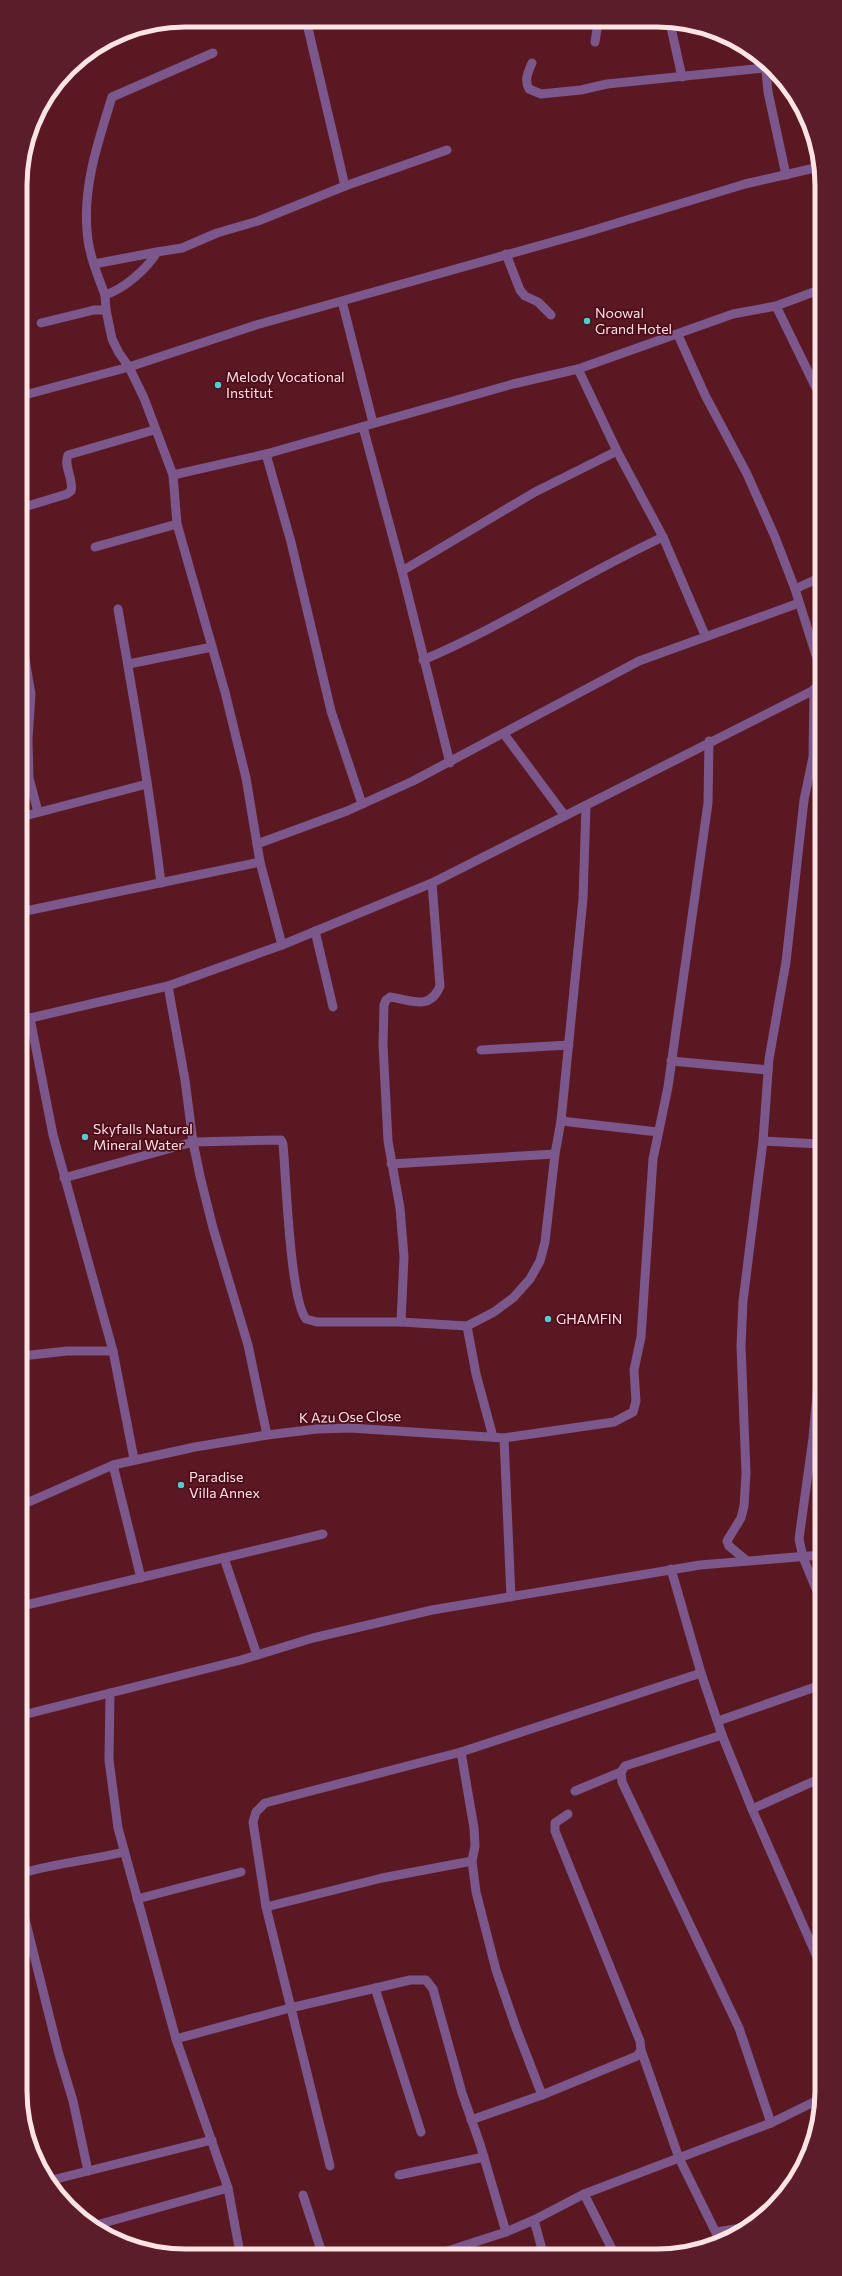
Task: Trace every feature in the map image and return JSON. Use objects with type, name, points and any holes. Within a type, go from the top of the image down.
[{"type":"street","points":[[595,42],[597,27]]},
{"type":"street","points":[[671,27],[682,77]]},
{"type":"street","points":[[308,28],[345,186]]},
{"type":"street","points":[[213,54],[112,97],[98,144],[87,200],[87,230],[94,264],[105,295],[106,310],[112,339],[119,353],[129,367],[144,398],[154,430],[173,475],[177,524],[225,692],[246,778],[260,862],[282,945]]},
{"type":"street","points":[[532,63],[526,78],[527,86],[529,90],[541,94],[581,90],[608,84],[682,77],[759,65]]},
{"type":"street","points":[[766,70],[774,121],[786,175]]},
{"type":"street","points":[[94,264],[182,248],[217,233],[258,221],[345,186],[447,150]]},
{"type":"street","points":[[27,394],[129,367],[256,325],[506,254],[597,230],[746,184],[814,168]]},
{"type":"street","points":[[105,295],[112,293],[138,274],[150,264],[157,252]]},
{"type":"street","points":[[506,254],[520,290],[525,296],[538,302],[551,315]]},
{"type":"street","points":[[173,475],[266,454],[513,384],[578,369],[678,335],[732,314],[776,306],[815,291]]},
{"type":"street","points":[[342,301],[374,423]]},
{"type":"street","points":[[776,306],[815,378]]},
{"type":"street","points":[[41,323],[94,310],[106,310]]},
{"type":"street","points":[[678,335],[705,395],[748,474],[795,589],[815,652]]},
{"type":"street","points":[[578,369],[617,451],[663,537],[705,636]]},
{"type":"street","points":[[363,427],[402,571],[423,660],[450,763]]},
{"type":"street","points":[[27,506],[67,494],[71,491],[72,484],[66,462],[68,455],[154,430]]},
{"type":"street","points":[[402,571],[535,492],[617,451]]},
{"type":"street","points":[[266,454],[291,542],[331,711],[362,804]]},
{"type":"street","points":[[95,547],[177,524]]},
{"type":"street","points":[[423,660],[471,639],[605,564],[663,537]]},
{"type":"street","points":[[795,589],[815,580]]},
{"type":"street","points":[[257,844],[318,823],[450,763],[638,661],[799,602]]},
{"type":"street","points":[[118,609],[129,664],[131,692],[147,784],[161,883]]},
{"type":"street","points":[[129,664],[212,647]]},
{"type":"street","points":[[27,669],[30,685],[27,701]]},
{"type":"street","points":[[27,1019],[168,986],[282,945],[432,883],[586,806],[709,741],[815,689]]},
{"type":"street","points":[[747,1561],[729,1546],[727,1541],[741,1518],[744,1506],[746,1473],[741,1383],[741,1332],[743,1301],[763,1141],[768,1070],[786,954],[804,800],[813,757],[815,722]]},
{"type":"street","points":[[504,734],[565,816]]},
{"type":"street","points":[[27,738],[30,778],[38,812]]},
{"type":"street","points":[[561,1121],[658,1132],[665,1106],[708,803],[709,741]]},
{"type":"street","points":[[27,815],[147,784]]},
{"type":"street","points":[[64,1178],[193,1142],[270,1139],[282,1142],[292,1256],[300,1309],[306,1319],[317,1322],[401,1322],[467,1326],[494,1312],[513,1298],[530,1279],[540,1261],[545,1242],[555,1154],[561,1121],[583,900],[586,806]]},
{"type":"street","points":[[27,911],[260,862]]},
{"type":"street","points":[[401,1322],[404,1257],[400,1208],[391,1164],[383,1045],[384,1005],[386,1000],[390,997],[424,1003],[434,997],[440,986],[432,883]]},
{"type":"street","points":[[315,931],[333,1007]]},
{"type":"street","points":[[168,986],[186,1080],[193,1142],[213,1228],[248,1345],[267,1435]]},
{"type":"street","points":[[27,1023],[64,1178],[98,1291],[113,1351],[134,1459]]},
{"type":"street","points":[[481,1050],[569,1045]]},
{"type":"street","points":[[671,1061],[768,1070]]},
{"type":"street","name":"K Azu Ose Close","points":[[27,1503],[113,1465],[134,1459],[195,1446],[267,1435],[317,1429],[350,1428],[389,1429],[504,1438],[614,1422],[629,1414],[635,1407],[634,1370],[641,1337],[653,1159],[658,1132]]},
{"type":"street","points":[[763,1141],[815,1144]]},
{"type":"street","points":[[391,1164],[555,1154]]},
{"type":"street","points":[[467,1326],[476,1374],[493,1437]]},
{"type":"street","points":[[27,1355],[67,1351],[113,1351]]},
{"type":"street","points":[[504,1438],[511,1597]]},
{"type":"street","points":[[815,1449],[799,1539],[803,1557],[815,1586]]},
{"type":"street","points":[[113,1465],[141,1578]]},
{"type":"street","points":[[27,1605],[323,1534]]},
{"type":"street","points":[[27,1714],[398,1617],[671,1569],[815,1556]]},
{"type":"street","points":[[224,1558],[257,1655]]},
{"type":"street","points":[[671,1569],[701,1673],[722,1735],[752,1808],[815,1941]]},
{"type":"street","points":[[330,2166],[266,1907],[253,1822],[256,1812],[264,1803],[461,1752],[701,1673]]},
{"type":"street","points":[[718,1722],[815,1687]]},
{"type":"street","points":[[110,1693],[109,1760],[118,1828],[176,2039],[228,2188],[238,2249]]},
{"type":"street","points":[[575,1791],[621,1772],[625,1766],[722,1735]]},
{"type":"street","points":[[461,1752],[474,1828],[475,1846],[472,1861],[476,1892],[496,1970],[516,2028],[542,2095]]},
{"type":"street","points":[[621,1772],[622,1782],[739,2028],[771,2123]]},
{"type":"street","points":[[752,1808],[815,1781]]},
{"type":"street","points":[[568,1814],[555,1822],[555,1831],[640,2041],[641,2050],[679,2158],[718,2237]]},
{"type":"street","points":[[27,1872],[124,1852]]},
{"type":"street","points":[[266,1907],[382,1878],[472,1861]]},
{"type":"street","points":[[137,1899],[241,1872]]},
{"type":"street","points":[[27,1927],[58,2051],[73,2101],[88,2171]]},
{"type":"street","points":[[176,2039],[290,2008],[410,1980],[426,1980],[430,1984],[506,2232]]},
{"type":"street","points":[[375,1988],[421,2132]]},
{"type":"street","points":[[471,2120],[542,2095],[636,2056],[641,2050]]},
{"type":"street","points":[[454,2249],[506,2232],[534,2220],[584,2194],[771,2123],[815,2101]]},
{"type":"street","points":[[54,2179],[212,2140]]},
{"type":"street","points":[[399,2175],[484,2157]]},
{"type":"street","points":[[100,2224],[228,2188]]},
{"type":"street","points":[[584,2194],[612,2249]]},
{"type":"street","points":[[303,2195],[321,2249]]},
{"type":"street","points":[[534,2220],[542,2249]]},
{"type":"place","name":"Noowal Grand Hotel","points":[[587,321]]},
{"type":"place","name":"Melody Vocational Institut","points":[[218,385]]},
{"type":"place","name":"Skyfalls Natural Mineral Water","points":[[85,1137]]},
{"type":"place","name":"GHAMFIN","points":[[548,1319]]},
{"type":"place","name":"Paradise Villa Annex","points":[[181,1485]]}]
